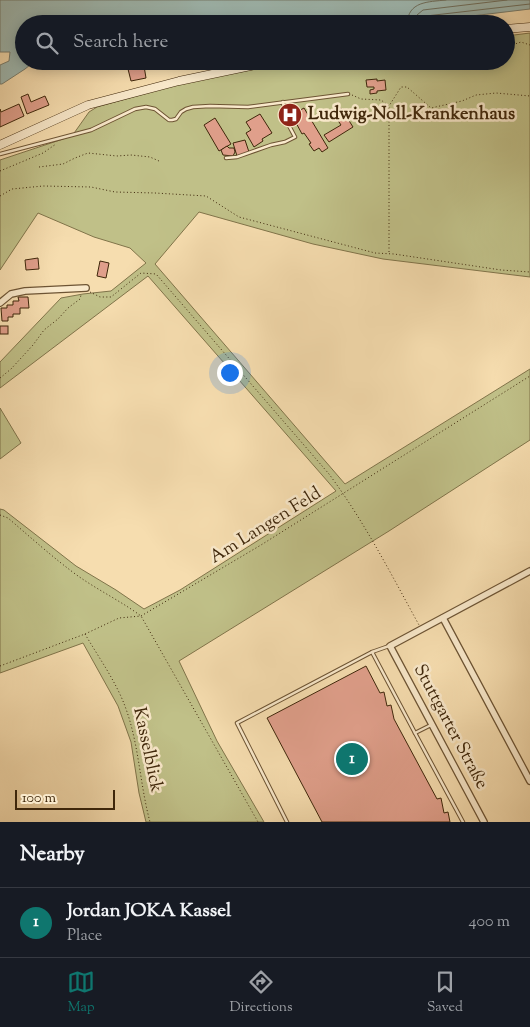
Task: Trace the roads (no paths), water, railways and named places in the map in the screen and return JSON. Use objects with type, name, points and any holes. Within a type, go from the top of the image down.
[{"type":"street","points":[[515,28],[530,27]]},
{"type":"street","points":[[0,145],[88,105],[234,70]]},
{"type":"street","points":[[0,303],[11,294],[25,290],[84,288]]},
{"type":"street","points":[[390,646],[530,571]]},
{"type":"street","points":[[443,618],[529,778]]},
{"type":"street","name":"Stuttgarter Straße","points":[[390,646],[484,822]]},
{"type":"lane","points":[[0,154],[91,130],[136,109],[146,107],[155,109],[169,120],[172,120],[176,119],[186,109],[193,107],[248,107],[348,94]]},
{"type":"lane","points":[[226,158],[237,157],[295,137],[286,120],[283,102]]},
{"type":"lane","points":[[287,822],[237,723],[372,652],[390,646]]},
{"type":"lane","points":[[372,652],[463,822]]},
{"type":"lane","points":[[415,733],[432,724]]},
{"type":"water","points":[[0,0],[530,0],[530,9],[480,15],[15,15],[15,70],[23,70],[2,84],[0,84],[0,65],[9,61],[10,52],[0,52]]},
{"type":"place","name":"Ludwig-Noll-Krankenhaus","points":[[290,115]]},
{"type":"place","name":"Jordan JOKA Kassel","points":[[352,759]]}]
